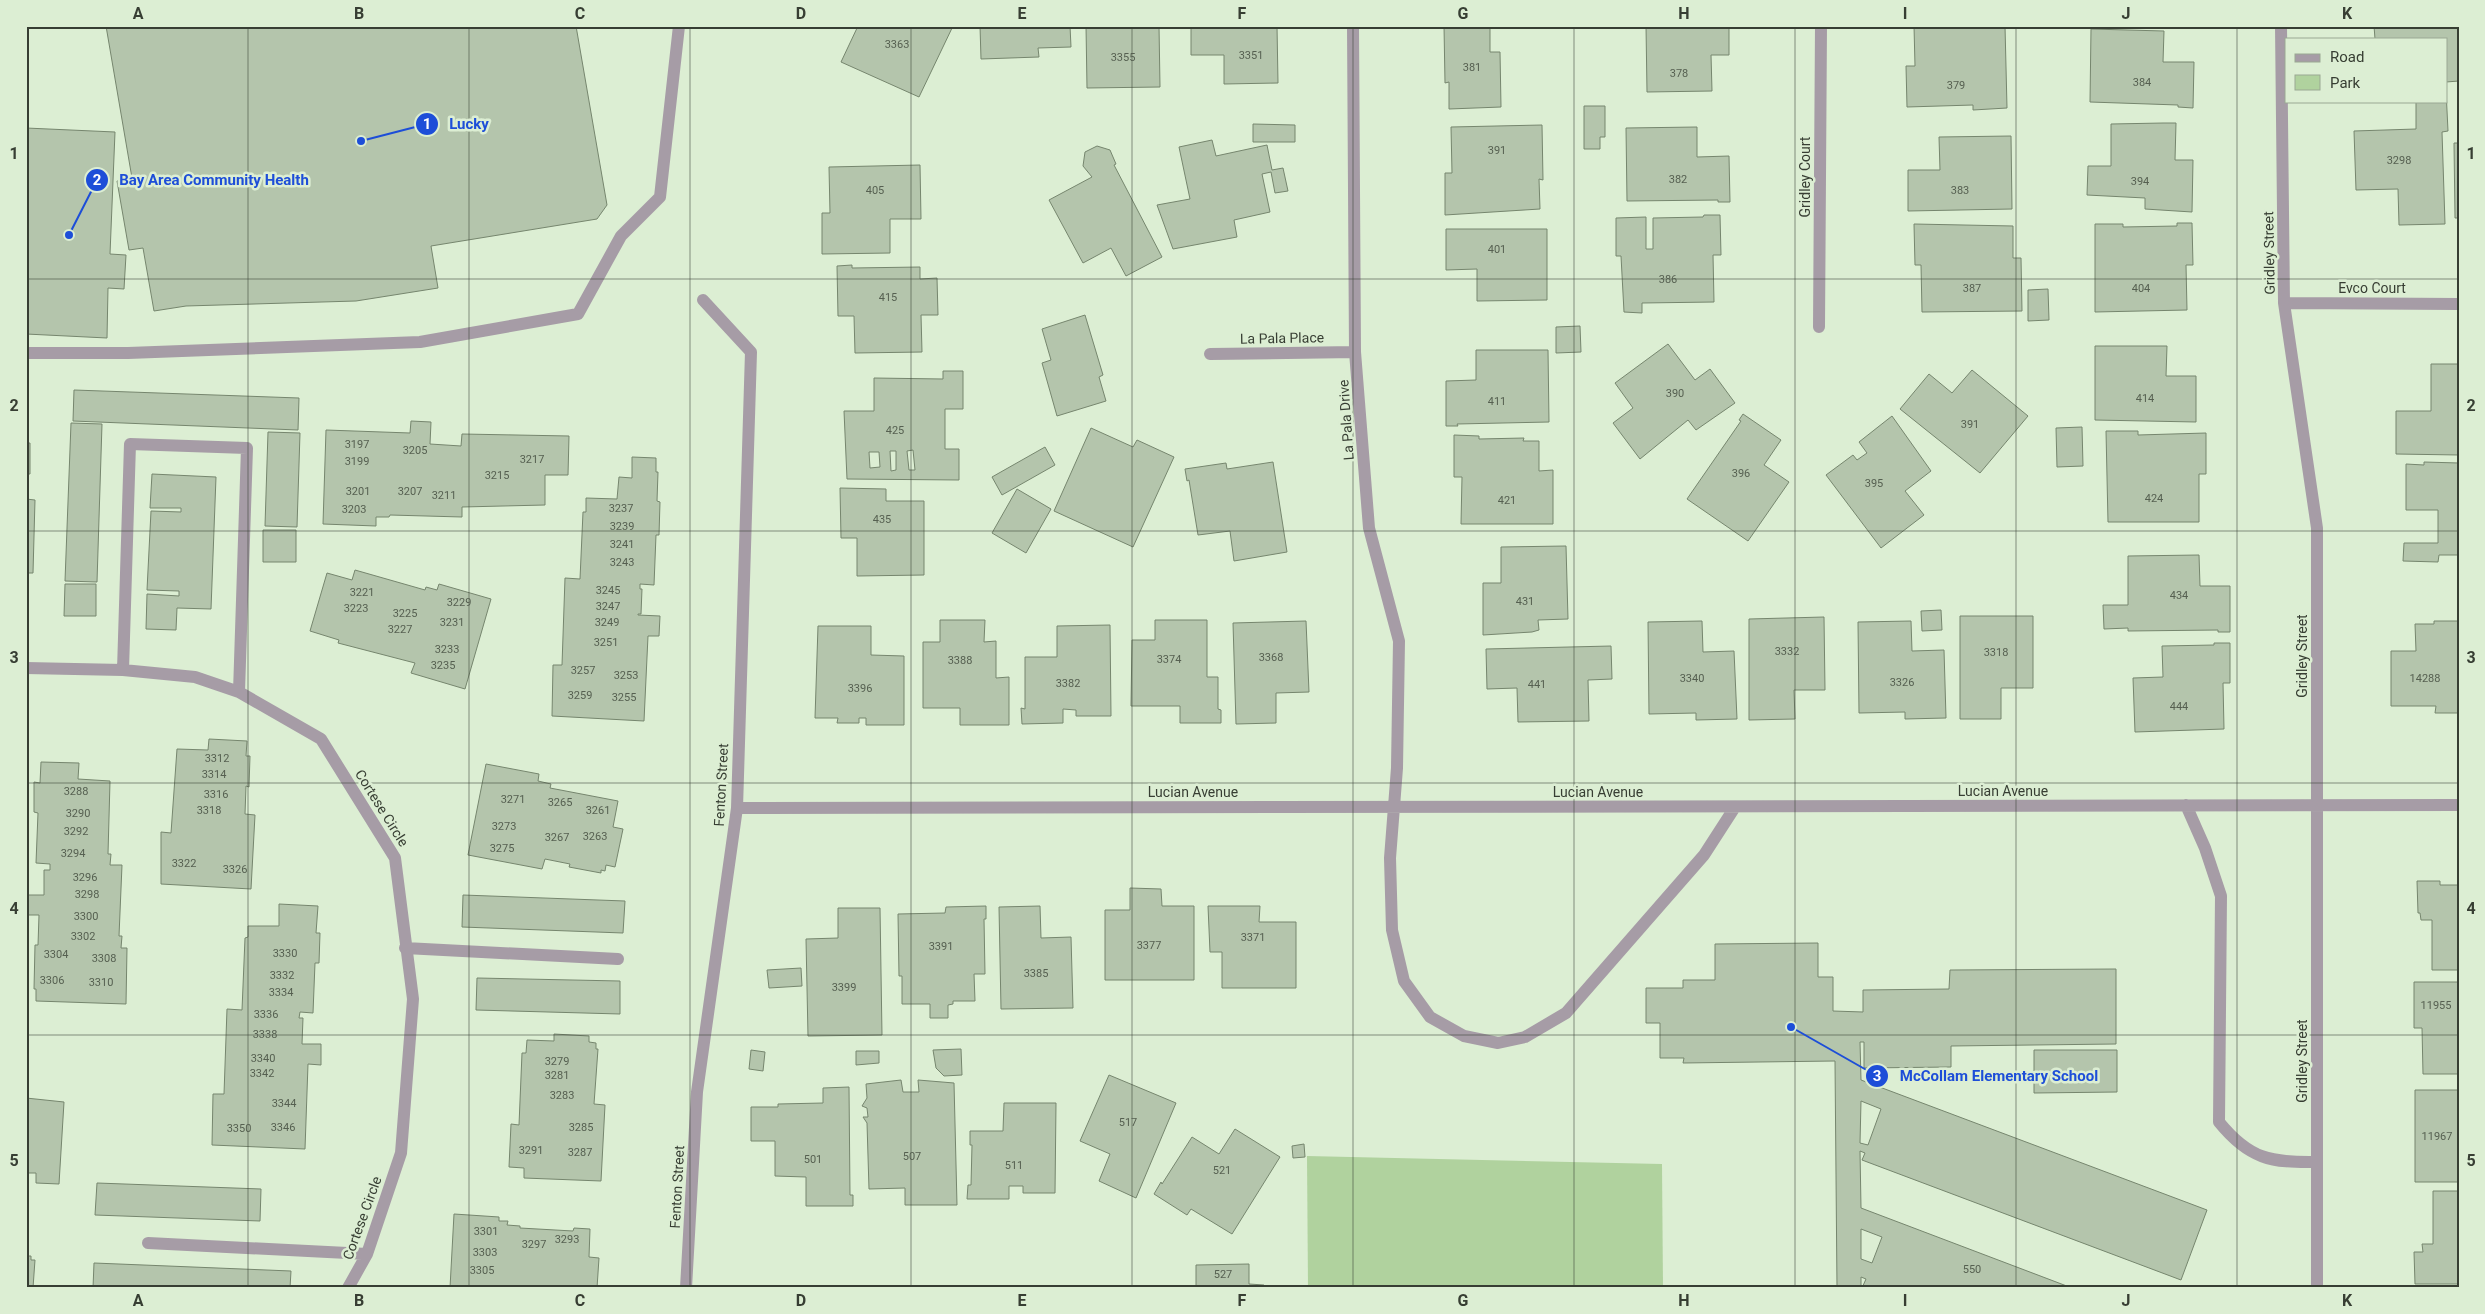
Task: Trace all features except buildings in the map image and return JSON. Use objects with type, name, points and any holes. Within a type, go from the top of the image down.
[{"type":"street","points":[[26,353],[128,353],[420,342],[578,314],[622,236],[660,197],[679,26]]},
{"type":"street","name":"La Pala Drive","points":[[1352,26],[1355,352],[1369,528],[1398,641],[1395,807],[1390,858],[1392,930],[1404,981],[1430,1017],[1464,1036],[1498,1043],[1525,1037],[1566,1013],[1704,855],[1735,807]]},
{"type":"street","name":"Gridley Court","points":[[1820,327],[1821,26]]},
{"type":"street","name":"Gridley Street","points":[[2282,26],[2284,303],[2317,528],[2317,1288]]},
{"type":"street","name":"Fenton Street","points":[[686,1288],[697,1092],[737,808],[751,352],[703,300]]},
{"type":"street","name":"Evco Court","points":[[2284,303],[2459,304]]},
{"type":"street","name":"La Pala Place","points":[[1210,354],[1355,352]]},
{"type":"street","points":[[123,670],[130,444],[247,448],[239,692]]},
{"type":"street","name":"Cortese Circle","points":[[26,668],[123,670],[195,677],[239,692],[321,739],[396,858],[405,948],[413,999],[401,1153],[367,1254],[348,1288]]},
{"type":"street","name":"Lucian Avenue","points":[[737,808],[2459,804]]},
{"type":"street","points":[[2186,806],[2205,848],[2221,896],[2219,1122],[2234,1141],[2269,1160],[2317,1162]]},
{"type":"street","points":[[405,948],[618,959]]},
{"type":"street","points":[[148,1243],[367,1254]]},
{"type":"green space","points":[[1307,1156],[1662,1164],[1663,1288],[1308,1288]]},
{"type":"place","name":"Lucky","points":[[361,141]]},
{"type":"place","name":"Bay Area Community Health","points":[[69,235]]},
{"type":"place","name":"McCollam Elementary School","points":[[1791,1027]]}]
